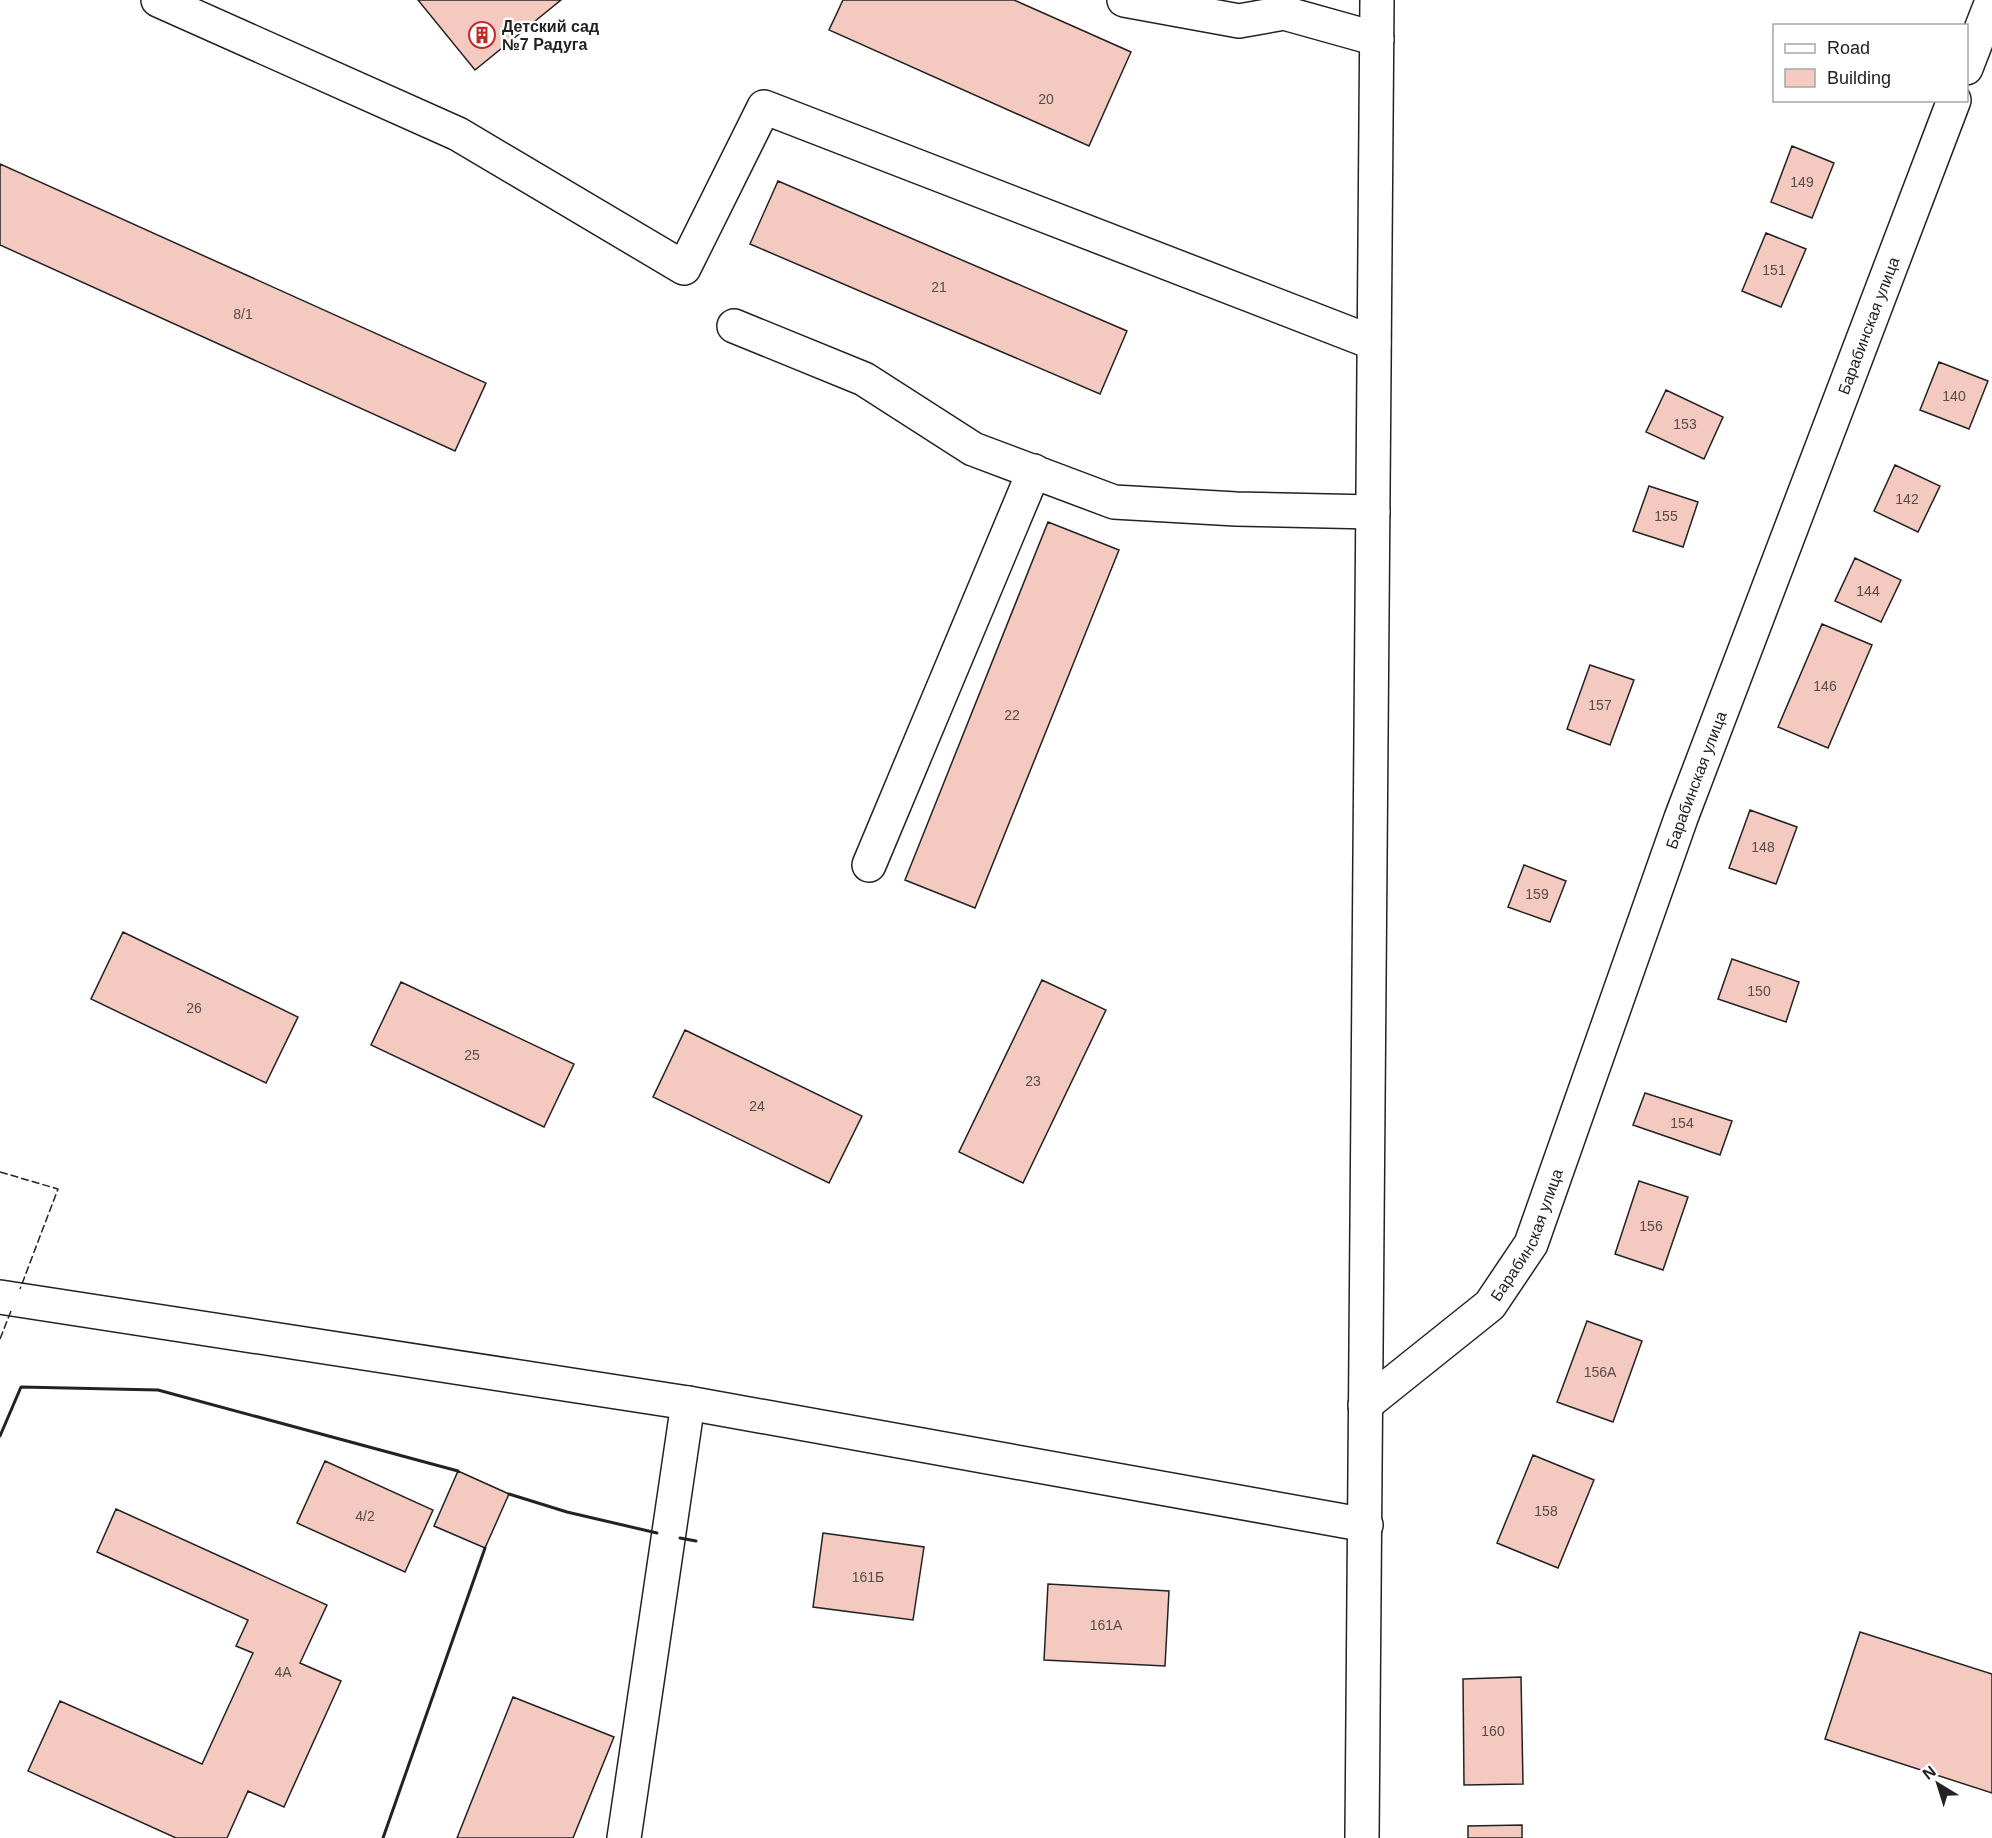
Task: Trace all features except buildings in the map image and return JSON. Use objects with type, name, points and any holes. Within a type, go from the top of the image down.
[{"type":"street","points":[[158,0],[458,134],[684,268],[764,107],[1374,343]]},
{"type":"street","points":[[1124,0],[1239,21],[1278,7],[1377,39]]},
{"type":"street","points":[[1362,1838],[1377,0]]},
{"type":"street","points":[[1968,63],[1992,1]]},
{"type":"street","name":"Барабинская улица","points":[[1365,1405],[1490,1305],[1531,1244],[1681,818],[1953,102]]},
{"type":"street","points":[[734,326],[864,379],[973,448],[1114,502],[1373,512]]},
{"type":"street","points":[[869,865],[1034,471]]},
{"type":"street","points":[[0,1297],[688,1403],[1366,1525]]},
{"type":"street","points":[[624,1838],[688,1403]]},
{"type":"fence","points":[[0,1172],[58,1189],[20,1289]]},
{"type":"fence","points":[[0,1339],[11,1311]]},
{"type":"wall","points":[[0,1436],[21,1387],[158,1390],[458,1471]]},
{"type":"wall","points":[[509,1494],[567,1512],[657,1533]]},
{"type":"wall","points":[[680,1538],[696,1541]]},
{"type":"wall","points":[[383,1838],[485,1548]]},
{"type":"place","name":"Детский сад №7 Радуга","points":[[482,35]]}]
